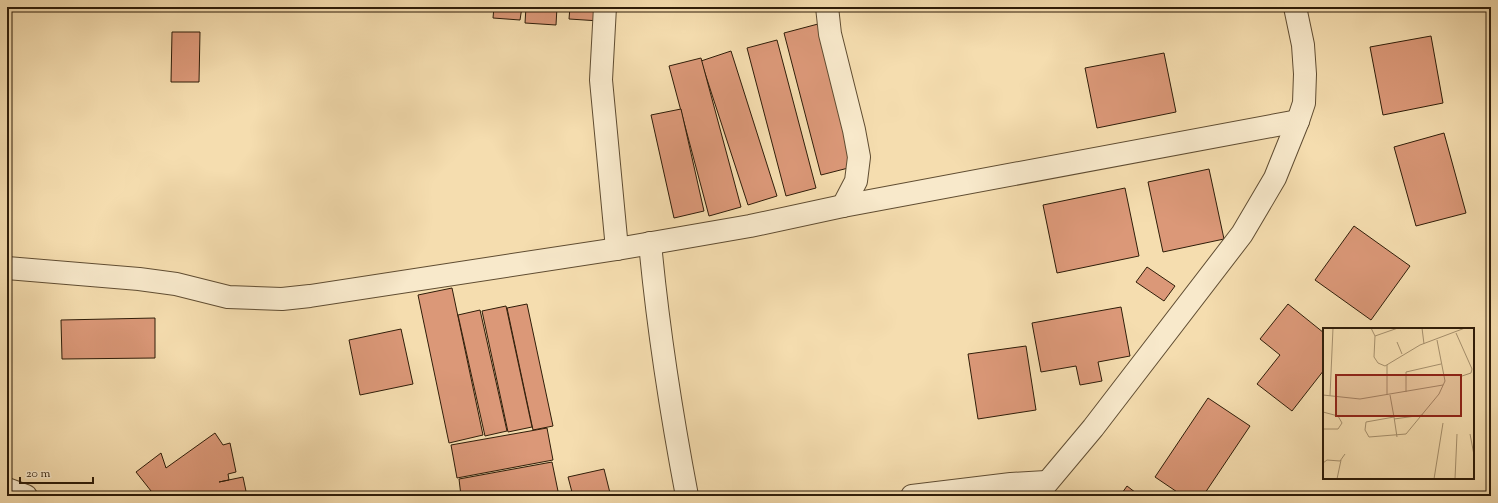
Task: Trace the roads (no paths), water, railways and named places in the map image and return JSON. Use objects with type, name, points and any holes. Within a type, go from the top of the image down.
[{"type":"street","points":[[605,7],[602,80],[617,249]]},
{"type":"street","points":[[827,7],[830,34],[854,130],[859,157],[856,181],[843,206]]},
{"type":"street","points":[[912,496],[1011,484],[1041,489],[1093,428],[1242,234],[1275,178],[1304,103],[1305,74],[1303,45],[1295,7]]},
{"type":"street","points":[[7,268],[139,279],[176,284],[228,297],[282,299],[318,295],[617,249],[750,226],[843,206],[1298,121]]},
{"type":"street","points":[[650,243],[663,360],[687,496]]},
{"type":"street","points":[[7,488],[26,496]]}]
